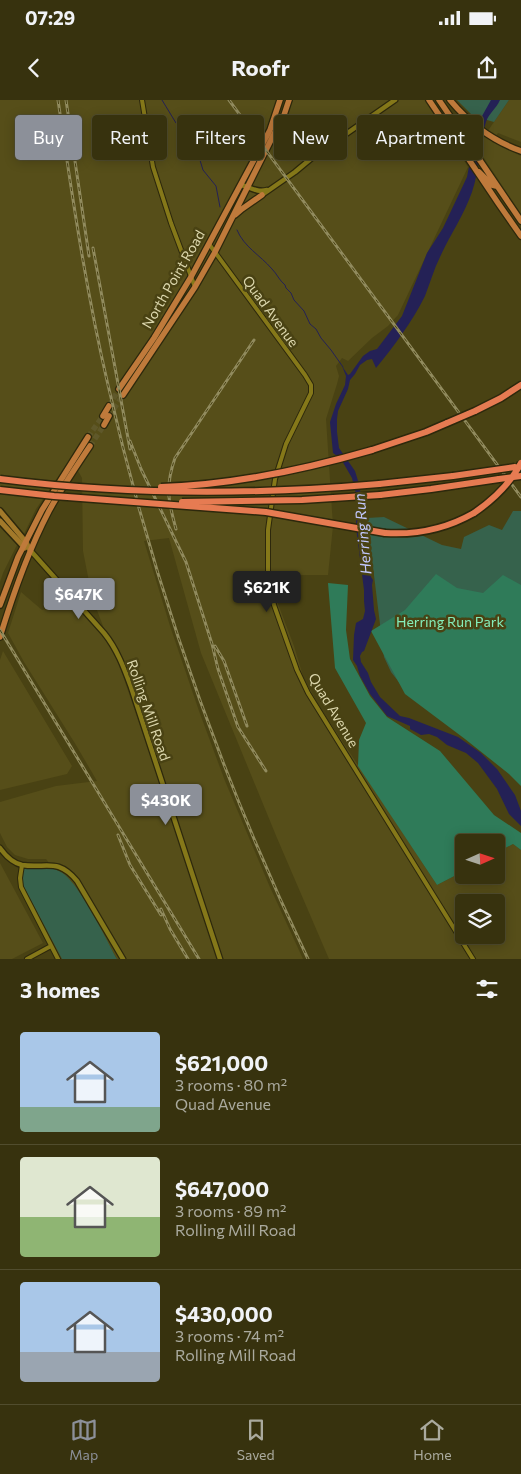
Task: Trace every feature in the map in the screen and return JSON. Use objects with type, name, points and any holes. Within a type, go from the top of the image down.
[{"type":"highway","points":[[113,488],[188,486],[266,476],[328,463],[372,450],[447,423],[501,398],[521,385]]},
{"type":"highway","points":[[0,478],[178,492],[232,492],[301,490],[379,484],[453,476],[519,465]]},
{"type":"highway","points":[[0,490],[86,499],[266,512],[385,533],[408,534],[456,522],[474,513],[504,487],[519,465]]},
{"type":"highway","points":[[86,499],[208,502],[302,500],[380,495],[521,477]]},
{"type":"main road","name":"North Point Road","points":[[151,348],[165,319],[191,277],[270,130],[280,100]]},
{"type":"main road","name":"North Point Road","points":[[121,392],[151,348],[171,324],[195,287],[215,252],[283,118],[289,100]]},
{"type":"main road","points":[[429,100],[521,236]]},
{"type":"main road","points":[[435,100],[446,115]]},
{"type":"main road","points":[[439,100],[449,115]]},
{"type":"main road","points":[[450,100],[466,119],[494,138],[521,151]]},
{"type":"main road","points":[[479,160],[521,221]]},
{"type":"main road","points":[[479,174],[496,186]]},
{"type":"main road","points":[[229,223],[242,209],[262,195]]},
{"type":"main road","points":[[165,319],[171,324]]},
{"type":"main road","points":[[104,425],[109,406]]},
{"type":"main road","points":[[0,637],[15,588],[30,550],[53,499],[88,437]]},
{"type":"main road","points":[[0,605],[24,544],[90,446]]},
{"type":"main road","points":[[0,511],[24,544]]},
{"type":"main road","points":[[0,521],[30,550]]},
{"type":"street","points":[[142,100],[153,167],[171,223],[195,287]]},
{"type":"street","points":[[241,185],[261,191],[282,182],[313,157],[395,100]]},
{"type":"street","points":[[262,195],[270,188]]},
{"type":"street","name":"Quad Avenue","points":[[209,244],[304,375],[311,388],[310,396],[286,444],[274,479],[268,530],[270,591],[297,670],[308,693],[473,959]]},
{"type":"street","name":"Rolling Mill Road","points":[[30,550],[104,633],[119,657],[131,687],[220,959]]},
{"type":"street","points":[[0,848],[8,857],[22,865],[52,865],[62,868],[71,874],[123,959]]},
{"type":"street","points":[[22,865],[21,887],[58,959]]},
{"type":"street","points":[[27,959],[51,946]]},
{"type":"shaded area","points":[[0,100],[277,100],[264,136],[271,146],[274,140],[274,160],[347,160],[347,115],[286,115],[293,100],[426,100],[435,115],[357,115],[357,160],[464,160],[468,167],[398,315],[348,361],[342,358],[336,366],[339,376],[326,419],[333,526],[328,575],[274,575],[278,604],[303,676],[319,706],[437,885],[455,876],[455,884],[505,884],[505,848],[513,844],[521,850],[521,959],[329,959],[201,653],[169,538],[144,541],[170,626],[225,781],[303,959],[117,959],[81,894],[71,881],[61,871],[53,868],[46,859],[28,859],[15,855],[7,847],[0,833],[0,802],[56,786],[97,781],[8,633],[21,592],[42,610],[72,603],[105,639],[116,658],[123,676],[171,817],[183,842],[133,687],[106,634],[92,597],[83,551],[82,478],[71,458],[36,509],[0,582]]},
{"type":"shaded area","points":[[509,100],[521,100],[521,142],[498,133],[492,142],[521,156],[521,214],[483,157],[483,138]]},
{"type":"shaded area","points":[[3,651],[72,766],[67,774],[0,790],[0,660]]},
{"type":"shaded area","points":[[0,863],[43,943],[12,959],[0,959]]},
{"type":"green space","points":[[457,100],[509,100],[494,122],[483,119],[483,115],[472,115]]},
{"type":"green space","name":"Herring Run Park","points":[[513,511],[521,511],[521,778],[405,690],[391,672],[384,657],[367,518],[384,517],[442,545],[461,549],[464,537],[489,525],[502,530]]},
{"type":"green space","name":"Herring Run Park","points":[[436,574],[457,588],[483,593],[503,575],[521,585],[521,786],[465,739],[405,694],[371,631],[405,610]]},
{"type":"green space","points":[[328,583],[348,585],[346,630],[350,659],[370,696],[387,717],[440,751],[494,815],[521,833],[521,850],[513,844],[505,848],[505,834],[455,834],[455,876],[437,885],[358,766],[359,740],[366,723],[335,668]]},
{"type":"green space","points":[[24,868],[51,868],[66,876],[75,885],[91,910],[117,959],[62,959],[23,885],[22,874]]},
{"type":"water","name":"Herring Run","points":[[491,100],[500,100],[487,119],[483,130],[483,115]]},
{"type":"water","name":"Herring Run","points":[[470,160],[478,160],[472,192],[438,262],[425,296],[402,334],[376,368],[372,359],[367,360],[360,365],[350,380],[338,411],[337,432],[339,448],[355,471],[359,484],[363,506],[362,520],[373,580],[376,619],[364,651],[360,656],[361,662],[380,697],[400,716],[458,737],[481,753],[497,769],[515,795],[521,811],[521,826],[509,814],[497,789],[478,763],[466,753],[447,745],[437,737],[429,734],[421,735],[410,729],[410,726],[387,716],[370,694],[360,676],[353,660],[356,623],[363,619],[365,611],[356,527],[356,514],[359,506],[352,478],[341,459],[333,453],[330,422],[345,385],[346,376],[342,366],[348,375],[350,374],[363,356],[377,349],[402,316],[427,253],[443,228],[467,177]]},
{"type":"waterway","points":[[162,100],[176,123],[186,134],[193,150],[199,157],[203,170],[216,186],[220,207]]},
{"type":"waterway","points":[[237,230],[244,241],[285,285],[294,300],[304,311],[310,324],[316,329],[343,367]]},
{"type":"tunnel","points":[[109,406],[119,389]]},
{"type":"tunnel","points":[[109,416],[123,395]]},
{"type":"tunnel","points":[[88,437],[103,416]]},
{"type":"tunnel","points":[[90,446],[104,425]]},
{"type":"railway","points":[[58,100],[93,314],[108,385],[146,532],[168,605],[218,749],[246,820],[308,959]]},
{"type":"railway","points":[[66,100],[89,256]]},
{"type":"railway","points":[[229,100],[521,497]]},
{"type":"railway","points":[[93,248],[130,449]]},
{"type":"railway","points":[[176,529],[169,494],[170,477],[175,458],[254,340]]},
{"type":"railway","points":[[130,441],[141,469],[186,562],[218,669],[238,727],[266,771]]},
{"type":"railway","points":[[0,630],[199,959]]},
{"type":"railway","points":[[215,646],[224,661],[247,726]]},
{"type":"railway","points":[[118,835],[130,865],[161,915]]},
{"type":"railway","points":[[161,909],[170,929],[188,959]]}]
